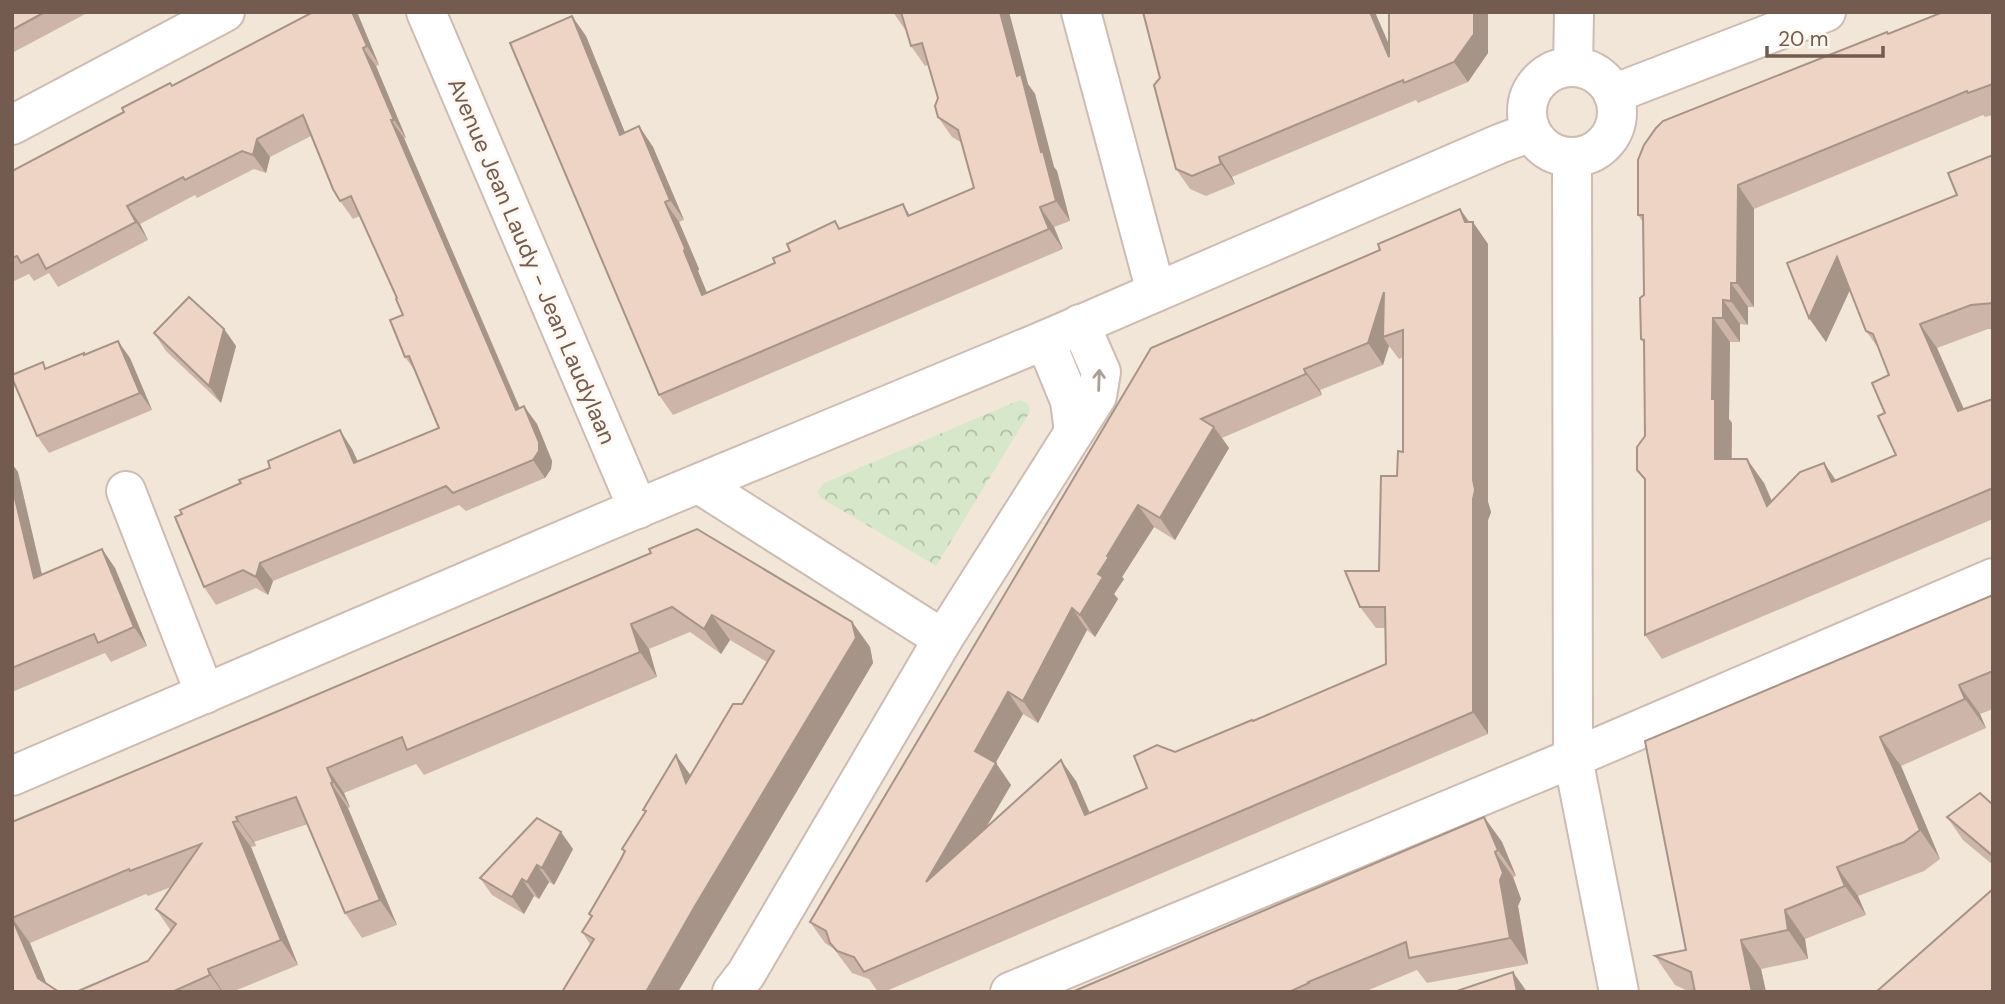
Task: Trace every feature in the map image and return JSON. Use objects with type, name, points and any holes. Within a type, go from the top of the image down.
[{"type":"street","points":[[12,125],[225,12]]},
{"type":"street","name":"Avenue Jean Laudy - Jean Laudylaan","points":[[426,12],[638,509]]},
{"type":"street","points":[[1081,12],[1156,292]]},
{"type":"street","points":[[1573,67],[1574,12]]},
{"type":"street","points":[[1613,94],[1826,12]]},
{"type":"street","points":[[1573,67],[1586,70],[1598,75],[1608,84],[1613,94],[1617,110],[1615,125],[1599,148],[1587,155],[1572,158],[1553,153],[1531,132],[1528,106],[1531,94],[1548,74],[1573,67]]},
{"type":"street","points":[[12,776],[1531,132]]},
{"type":"street","points":[[1572,158],[1573,758],[1619,992]]},
{"type":"street","points":[[740,986],[943,639],[1097,396],[1101,372],[1080,324]]},
{"type":"street","points":[[1045,340],[1070,401],[1074,432]]},
{"type":"street","points":[[699,484],[943,639]]},
{"type":"street","points":[[126,491],[205,694]]},
{"type":"street","points":[[1010,992],[1573,758],[1993,578]]},
{"type":"shaded area","points":[[12,12],[1993,12],[1993,992],[12,992]]},
{"type":"green space","points":[[1020,400],[1028,404],[1028,415],[936,566],[821,498],[817,492],[824,483]]},
{"type":"building","points":[[12,12],[45,12],[12,30]]},
{"type":"building","points":[[313,12],[352,12],[367,46],[363,48],[394,120],[391,120],[516,410],[524,406],[539,442],[539,451],[533,460],[453,493],[446,486],[260,563],[256,577],[243,570],[204,587],[175,517],[182,514],[180,510],[241,483],[239,480],[270,468],[268,461],[340,430],[354,463],[439,428],[409,356],[405,357],[390,320],[403,315],[351,196],[340,201],[303,115],[257,139],[253,155],[242,151],[127,206],[136,222],[46,269],[38,254],[21,263],[17,256],[12,258],[12,171],[124,112],[122,108],[170,83],[172,86]]},
{"type":"building","points":[[901,12],[1000,12],[1017,76],[1021,74],[1056,201],[1040,207],[1049,229],[659,395],[510,43],[572,16],[620,135],[639,126],[670,200],[665,202],[702,295],[775,263],[773,258],[790,251],[787,244],[835,221],[839,229],[903,204],[908,216],[974,188],[958,130],[938,117],[935,106],[938,98],[922,43],[911,46]]},
{"type":"building","points":[[1143,12],[1370,12],[1389,57],[1389,12],[1474,12],[1474,34],[1454,62],[1404,83],[1403,80],[1219,157],[1221,164],[1192,176],[1176,169],[1154,85],[1160,78]]},
{"type":"building","points":[[1943,12],[1993,12],[1993,84],[1968,93],[1967,91],[1738,185],[1737,283],[1731,283],[1731,301],[1723,300],[1723,318],[1713,318],[1712,399],[1715,399],[1715,459],[1747,459],[1767,506],[1800,472],[1824,463],[1832,482],[1896,455],[1878,416],[1885,413],[1872,383],[1889,375],[1873,334],[1866,331],[1837,257],[1809,318],[1787,263],[1957,195],[1948,173],[1993,155],[1993,303],[1971,305],[1920,324],[1958,411],[1993,399],[1993,488],[1645,635],[1645,479],[1637,470],[1637,447],[1645,436],[1644,340],[1641,339],[1640,298],[1644,295],[1643,215],[1638,215],[1638,160],[1644,145],[1663,121]]},
{"type":"building","points":[[1460,209],[1465,222],[1473,222],[1473,712],[864,972],[854,957],[837,951],[830,943],[826,931],[810,922],[1151,348],[1380,250],[1378,244]],"holes":[[[1384,292],[1383,337],[1403,330],[1403,452],[1398,451],[1397,476],[1381,476],[1379,571],[1345,571],[1360,607],[1385,607],[1386,664],[1175,752],[1157,745],[1134,756],[1147,788],[1085,815],[1061,760],[926,882],[996,763],[975,751],[1008,692],[1023,701],[1072,608],[1080,615],[1103,577],[1098,574],[1138,505],[1160,518],[1214,427],[1201,419],[1306,374],[1304,369],[1368,343]]]},
{"type":"building","points":[[189,297],[224,329],[209,386],[154,333]]},
{"type":"building","points":[[118,341],[140,393],[37,436],[12,375],[43,362],[45,369]]},
{"type":"building","points":[[12,486],[34,578],[102,549],[134,627],[98,643],[94,634],[12,668]]},
{"type":"building","points":[[697,529],[852,622],[856,638],[646,992],[562,992],[594,939],[582,932],[592,916],[589,914],[620,861],[625,851],[622,849],[646,811],[643,810],[676,755],[686,783],[733,704],[742,704],[774,651],[712,615],[704,629],[672,607],[631,624],[640,652],[407,750],[402,737],[327,768],[380,900],[345,913],[296,797],[236,817],[238,821],[233,822],[281,940],[208,969],[210,975],[172,992],[76,992],[148,961],[176,924],[156,909],[201,844],[130,871],[129,869],[12,918],[12,822],[651,553],[649,549]]},
{"type":"building","points":[[1993,595],[1993,671],[1959,685],[1965,699],[1880,737],[1920,830],[1904,842],[1837,867],[1845,886],[1785,910],[1788,930],[1741,940],[1752,992],[1695,992],[1691,972],[1655,956],[1686,950],[1645,741]]},
{"type":"building","points":[[1980,793],[1993,805],[1993,856],[1947,817]]},
{"type":"building","points":[[1484,817],[1498,850],[1495,852],[1503,873],[1500,880],[1510,938],[1409,958],[1406,942],[1289,992],[1072,992]]},
{"type":"building","points":[[537,818],[561,832],[542,868],[537,865],[527,882],[522,879],[512,897],[480,878]]},
{"type":"building","points":[[1993,889],[1993,992],[1876,992]]},
{"type":"building","points":[[12,918],[38,978],[59,992],[12,992]]},
{"type":"building","points":[[1513,972],[1517,992],[1454,992]]}]
